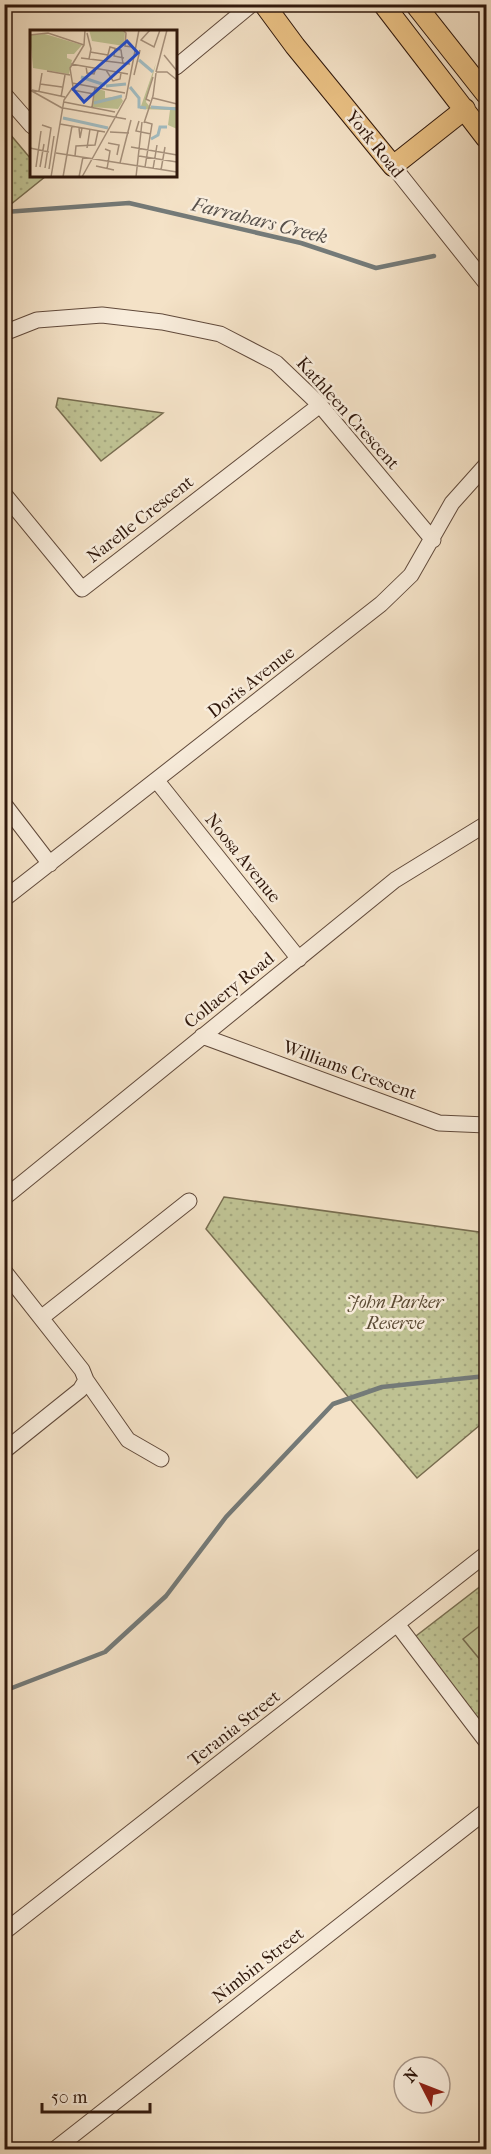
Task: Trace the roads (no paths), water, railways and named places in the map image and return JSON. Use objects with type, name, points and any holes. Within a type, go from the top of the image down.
[{"type":"main road","name":"York Road","points":[[264,4],[295,46],[393,166]]},
{"type":"main road","points":[[382,4],[486,138]]},
{"type":"main road","points":[[415,4],[486,93]]},
{"type":"main road","points":[[393,166],[465,109]]},
{"type":"street","points":[[177,66],[252,4]]},
{"type":"street","points":[[465,109],[486,93]]},
{"type":"street","points":[[4,94],[30,124]]},
{"type":"street","name":"York Road","points":[[393,166],[486,283]]},
{"type":"street","name":"Kathleen Crescent","points":[[4,333],[37,320],[102,315],[162,322],[220,334],[276,363],[320,405],[433,540]]},
{"type":"street","name":"Narelle Crescent","points":[[4,494],[82,589],[320,405]]},
{"type":"street","name":"Doris Avenue","points":[[4,899],[381,604],[411,575],[452,503],[486,465]]},
{"type":"street","name":"Noosa Avenue","points":[[157,781],[298,958]]},
{"type":"street","points":[[4,804],[50,864]]},
{"type":"street","name":"Collaery Road","points":[[4,1198],[395,880],[486,824]]},
{"type":"street","name":"Williams Crescent","points":[[202,1036],[439,1123],[486,1125]]},
{"type":"street","points":[[41,1318],[189,1201]]},
{"type":"street","points":[[4,1271],[82,1370],[86,1380],[128,1440],[161,1459]]},
{"type":"street","points":[[4,1451],[80,1390],[86,1380]]},
{"type":"street","name":"Terania Street","points":[[4,1932],[486,1554]]},
{"type":"street","points":[[397,1624],[486,1741]]},
{"type":"street","name":"Nimbin Street","points":[[54,2150],[486,1811]]},
{"type":"waterway","name":"Farrahars Creek","points":[[5,212],[129,203],[301,243],[376,268],[434,256]]},
{"type":"waterway","points":[[4,1691],[105,1652],[166,1596],[226,1517],[333,1404],[382,1387],[486,1376]]},
{"type":"park label","name":"John Parker Reserve","points":[[395,1312]]}]
